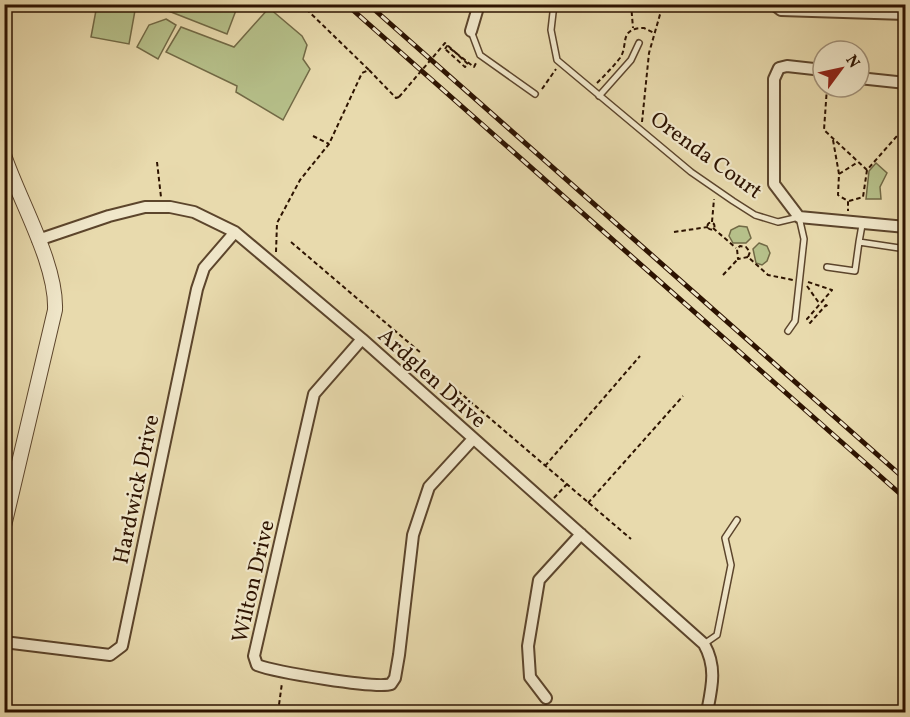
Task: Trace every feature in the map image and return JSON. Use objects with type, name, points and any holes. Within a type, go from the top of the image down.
[{"type":"street","points":[[471,31],[479,4]]},
{"type":"street","points":[[773,4],[781,10],[906,14]]},
{"type":"street","points":[[799,217],[774,184],[774,79],[779,68],[786,66],[811,69]]},
{"type":"street","points":[[871,79],[906,83]]},
{"type":"street","points":[[4,526],[55,310],[56,296],[38,240],[5,158]]},
{"type":"street","name":"Ardglen Drive","points":[[38,240],[109,216],[146,207],[170,207],[194,213],[236,232],[362,339],[704,644],[711,656],[714,676],[707,712]]},
{"type":"street","name":"Orenda Court","points":[[799,217],[862,225],[906,227]]},
{"type":"street","name":"Hardwick Drive","points":[[4,642],[110,655],[122,646],[197,288],[204,268],[236,232]]},
{"type":"street","name":"Wilton Drive","points":[[362,339],[314,394],[254,657],[257,664],[283,671],[385,686],[391,684],[395,678],[399,655],[413,535],[429,487],[473,439]]},
{"type":"street","points":[[546,698],[530,677],[528,646],[539,580],[581,534]]},
{"type":"lane","points":[[554,4],[551,30],[557,60],[562,64]]},
{"type":"lane","points":[[471,31],[480,55],[538,94]]},
{"type":"lane","points":[[599,96],[632,60],[639,43]]},
{"type":"lane","name":"Orenda Court","points":[[562,64],[594,86],[599,96],[691,172],[755,215],[778,222],[799,217]]},
{"type":"lane","points":[[788,331],[795,321],[804,239],[799,217]]},
{"type":"lane","points":[[827,267],[855,271],[862,225]]},
{"type":"lane","points":[[859,242],[906,249]]},
{"type":"lane","points":[[704,644],[717,635],[731,565],[725,538],[737,520]]},
{"type":"path","points":[[301,4],[350,48],[396,98],[446,43],[468,64],[465,67],[445,49],[447,46],[474,67],[480,55]]},
{"type":"path","points":[[631,4],[633,30]]},
{"type":"path","points":[[639,129],[642,123],[654,33],[660,23],[663,4]]},
{"type":"path","points":[[589,77],[594,86],[621,57],[624,40],[633,30],[644,28],[654,33]]},
{"type":"path","points":[[476,63],[482,66]]},
{"type":"path","points":[[538,94],[562,64]]},
{"type":"path","points":[[267,260],[276,251],[277,223],[300,180],[329,144],[362,73],[369,70]]},
{"type":"path","points":[[826,99],[824,130],[833,141],[867,170]]},
{"type":"path","points":[[833,141],[839,174],[838,195],[848,201],[863,197],[867,170],[904,128],[906,120]]},
{"type":"path","points":[[313,136],[329,144]]},
{"type":"path","points":[[157,162],[161,197]]},
{"type":"path","points":[[839,174],[858,162]]},
{"type":"path","points":[[713,186],[713,228]]},
{"type":"path","points":[[846,223],[848,201]]},
{"type":"path","points":[[708,227],[708,224],[712,222]]},
{"type":"path","points":[[674,232],[713,228],[737,249],[738,259]]},
{"type":"path","points":[[291,242],[421,353]]},
{"type":"path","points":[[737,249],[740,246],[746,247],[750,252],[748,257]]},
{"type":"path","points":[[748,257],[768,275],[799,282]]},
{"type":"path","points":[[723,275],[738,259],[748,257]]},
{"type":"path","points":[[808,282],[832,290],[807,319],[810,323],[826,305],[829,307]]},
{"type":"path","points":[[807,286],[819,303]]},
{"type":"path","points":[[545,466],[640,356]]},
{"type":"path","points":[[458,391],[630,540]]},
{"type":"path","points":[[588,503],[683,396]]},
{"type":"path","points":[[553,498],[567,484]]},
{"type":"path","points":[[279,712],[283,671]]},
{"type":"green space","points":[[168,4],[238,5],[227,34],[166,10]]},
{"type":"green space","points":[[97,5],[136,5],[129,44],[91,37]]},
{"type":"green space","points":[[269,8],[302,36],[307,45],[303,59],[310,69],[283,120],[236,92],[237,86],[166,52],[181,27],[234,47]]},
{"type":"green space","points":[[166,19],[176,25],[158,59],[137,47],[149,25]]},
{"type":"green space","points":[[876,163],[887,173],[880,187],[881,199],[866,199],[869,171]]},
{"type":"green space","points":[[739,226],[747,227],[751,238],[746,243],[733,243],[729,236],[731,230]]},
{"type":"green space","points":[[759,243],[767,246],[770,253],[767,261],[762,265],[756,263],[753,249]]},
{"type":"railway","points":[[346,4],[906,499]]},
{"type":"railway","points":[[368,4],[906,480]]}]
